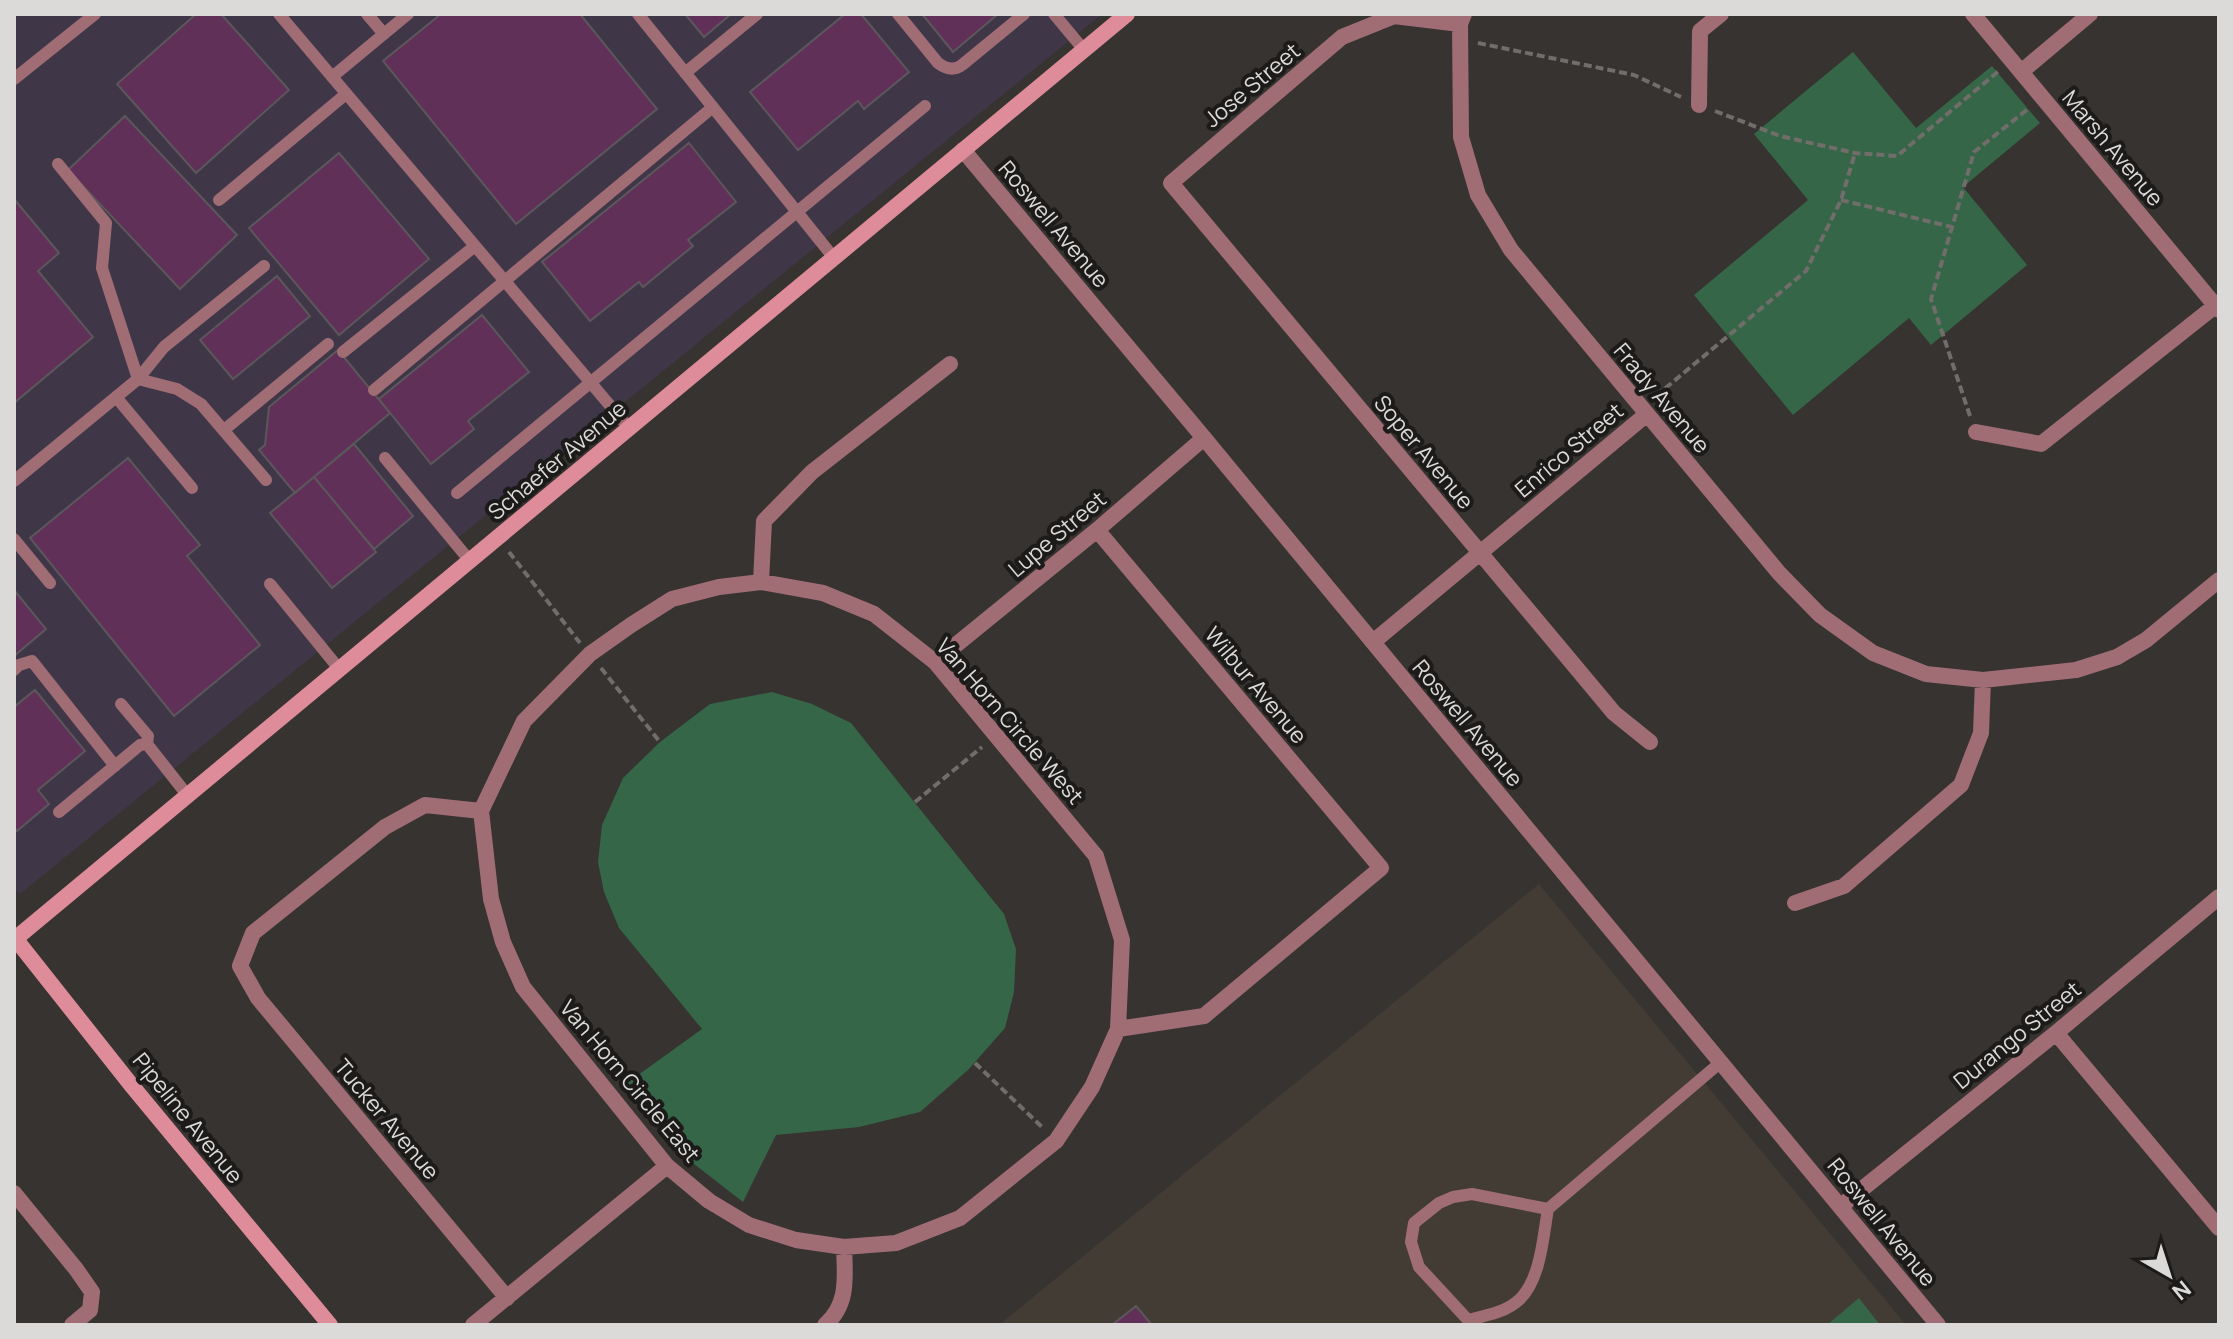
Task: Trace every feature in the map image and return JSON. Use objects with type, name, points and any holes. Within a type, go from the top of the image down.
[{"type":"main road","name":"Schaefer Avenue","points":[[14,939],[1127,14]]},
{"type":"main road","name":"Pipeline Avenue","points":[[14,939],[330,1325]]},
{"type":"street","points":[[1699,105],[1700,31],[1721,14]]},
{"type":"street","name":"Marsh Avenue","points":[[1973,14],[2217,308]]},
{"type":"street","points":[[2016,66],[2090,14]]},
{"type":"street","name":"Jose Street","points":[[1171,183],[1342,37],[1394,16],[1461,26]]},
{"type":"street","name":"Frady Avenue","points":[[1461,26],[1461,137],[1478,195],[1511,250],[1779,573],[1820,615],[1873,653],[1926,674],[1983,680],[2076,670],[2117,657],[2146,640],[2219,580]]},
{"type":"street","name":"Roswell Avenue","points":[[963,150],[1938,1325]]},
{"type":"street","name":"Soper Avenue","points":[[1171,183],[1614,713],[1650,742]]},
{"type":"street","points":[[1976,432],[2041,444],[2217,308]]},
{"type":"street","points":[[761,582],[764,521],[812,472],[950,364]]},
{"type":"street","name":"Enrico Street","points":[[1373,642],[1644,410]]},
{"type":"street","name":"Lupe Street","points":[[935,662],[1204,438]]},
{"type":"street","name":"Wilbur Avenue","points":[[1097,530],[1381,868],[1204,1016],[1118,1029]]},
{"type":"street","name":"Van Horn Circle West","points":[[481,811],[524,721],[590,654],[631,625],[672,599],[719,587],[761,582],[823,593],[874,614],[935,662],[1096,856],[1122,940],[1118,1029]]},
{"type":"street","points":[[1795,903],[1844,886],[1961,785],[1981,733],[1983,680]]},
{"type":"street","name":"Tucker Avenue","points":[[481,811],[425,805],[385,827],[253,933],[240,966],[258,998],[507,1298]]},
{"type":"street","name":"Van Horn Circle East","points":[[481,811],[491,899],[503,942],[523,987],[667,1166],[709,1201],[749,1225],[796,1240],[844,1247],[896,1243],[960,1218],[1056,1141],[1092,1087],[1118,1029]]},
{"type":"street","name":"Durango Street","points":[[1841,1206],[2219,897]]},
{"type":"street","points":[[2056,1033],[2219,1228]]},
{"type":"street","points":[[473,1325],[667,1166]]},
{"type":"street","points":[[14,1193],[92,1292],[90,1310],[72,1325]]},
{"type":"street","points":[[825,1325],[837,1314],[846,1284],[844,1247]]},
{"type":"lane","points":[[14,79],[95,14]]},
{"type":"lane","points":[[279,14],[629,428]]},
{"type":"lane","points":[[367,14],[384,34]]},
{"type":"lane","points":[[332,77],[408,14]]},
{"type":"lane","points":[[638,14],[834,258]]},
{"type":"lane","points":[[685,73],[757,14]]},
{"type":"lane","points":[[898,14],[938,63],[952,69],[962,65],[1024,14]]},
{"type":"lane","points":[[1054,14],[1084,50]]},
{"type":"lane","points":[[219,200],[346,94]]},
{"type":"lane","points":[[457,493],[925,106]]},
{"type":"lane","points":[[374,390],[713,107]]},
{"type":"lane","points":[[58,164],[106,223],[102,268],[138,379]]},
{"type":"lane","points":[[343,352],[475,246]]},
{"type":"lane","points":[[14,481],[138,379],[164,347],[264,266]]},
{"type":"lane","points":[[224,430],[328,344]]},
{"type":"lane","points":[[138,379],[177,389],[206,408],[266,480]]},
{"type":"lane","points":[[116,397],[192,488]]},
{"type":"lane","points":[[385,458],[470,561]]},
{"type":"lane","points":[[14,539],[50,583]]},
{"type":"lane","points":[[270,584],[340,670]]},
{"type":"lane","points":[[14,670],[32,661],[115,766]]},
{"type":"lane","points":[[121,704],[148,736],[147,744],[188,796]]},
{"type":"lane","points":[[59,812],[140,745],[147,744]]},
{"type":"lane","points":[[1548,1209],[1472,1194],[1439,1203],[1414,1223],[1411,1242],[1419,1267],[1468,1320],[1498,1312],[1520,1300],[1537,1271],[1548,1209],[1721,1062]]},
{"type":"path","points":[[1461,26],[1634,75],[1699,105],[1780,136],[1855,153],[1897,156],[2016,66]]},
{"type":"path","points":[[1976,432],[1931,299],[1974,152],[2028,109]]},
{"type":"path","points":[[1644,410],[1806,271],[1841,200],[1855,153]]},
{"type":"path","points":[[1841,200],[1952,227]]},
{"type":"path","points":[[915,802],[996,736]]},
{"type":"path","points":[[975,1063],[1056,1141]]},
{"type":"shaded area","points":[[14,14],[1102,14],[20,894],[14,888]]},
{"type":"shaded area","points":[[1539,884],[1906,1325],[999,1325]]},
{"type":"green space","points":[[1853,52],[1916,128],[1992,66],[2040,123],[1963,187],[2027,265],[1931,345],[1909,318],[1793,415],[1694,295],[1808,200],[1754,134]]},
{"type":"green space","points":[[772,692],[812,704],[851,723],[1004,914],[1016,949],[1014,992],[1005,1028],[968,1070],[920,1112],[859,1127],[776,1135],[743,1202],[685,1157],[627,1083],[702,1029],[619,928],[604,892],[598,862],[602,825],[623,778],[660,742],[710,704]]},
{"type":"green space","points":[[1859,1298],[1880,1325],[1827,1325]]},
{"type":"building","points":[[196,14],[221,14],[289,90],[196,173],[117,84]]},
{"type":"building","points":[[441,14],[580,14],[657,109],[516,224],[383,61]]},
{"type":"building","points":[[685,14],[731,14],[704,37]]},
{"type":"building","points":[[845,14],[861,14],[909,72],[864,109],[858,101],[798,150],[750,92]]},
{"type":"building","points":[[922,14],[998,14],[953,52]]},
{"type":"building","points":[[125,116],[237,235],[180,289],[68,170]]},
{"type":"building","points":[[689,143],[736,202],[688,240],[693,246],[643,287],[639,282],[590,321],[542,262]]},
{"type":"building","points":[[339,153],[429,259],[339,335],[249,228]]},
{"type":"building","points":[[14,199],[59,253],[38,271],[93,337],[14,403]]},
{"type":"building","points":[[277,276],[310,316],[233,379],[200,340]]},
{"type":"building","points":[[482,315],[529,372],[468,421],[474,429],[431,464],[379,399]]},
{"type":"building","points":[[338,350],[390,413],[295,493],[259,450],[265,445],[269,407]]},
{"type":"building","points":[[354,444],[413,516],[374,549],[314,477]]},
{"type":"building","points":[[128,458],[200,545],[187,556],[260,645],[174,716],[30,538]]},
{"type":"building","points":[[314,477],[376,552],[332,588],[270,513]]},
{"type":"building","points":[[14,590],[46,629],[14,656]]},
{"type":"building","points":[[35,690],[85,751],[38,790],[49,804],[17,831],[14,827],[14,707]]},
{"type":"building","points":[[1136,1306],[1152,1325],[1112,1325]]}]
